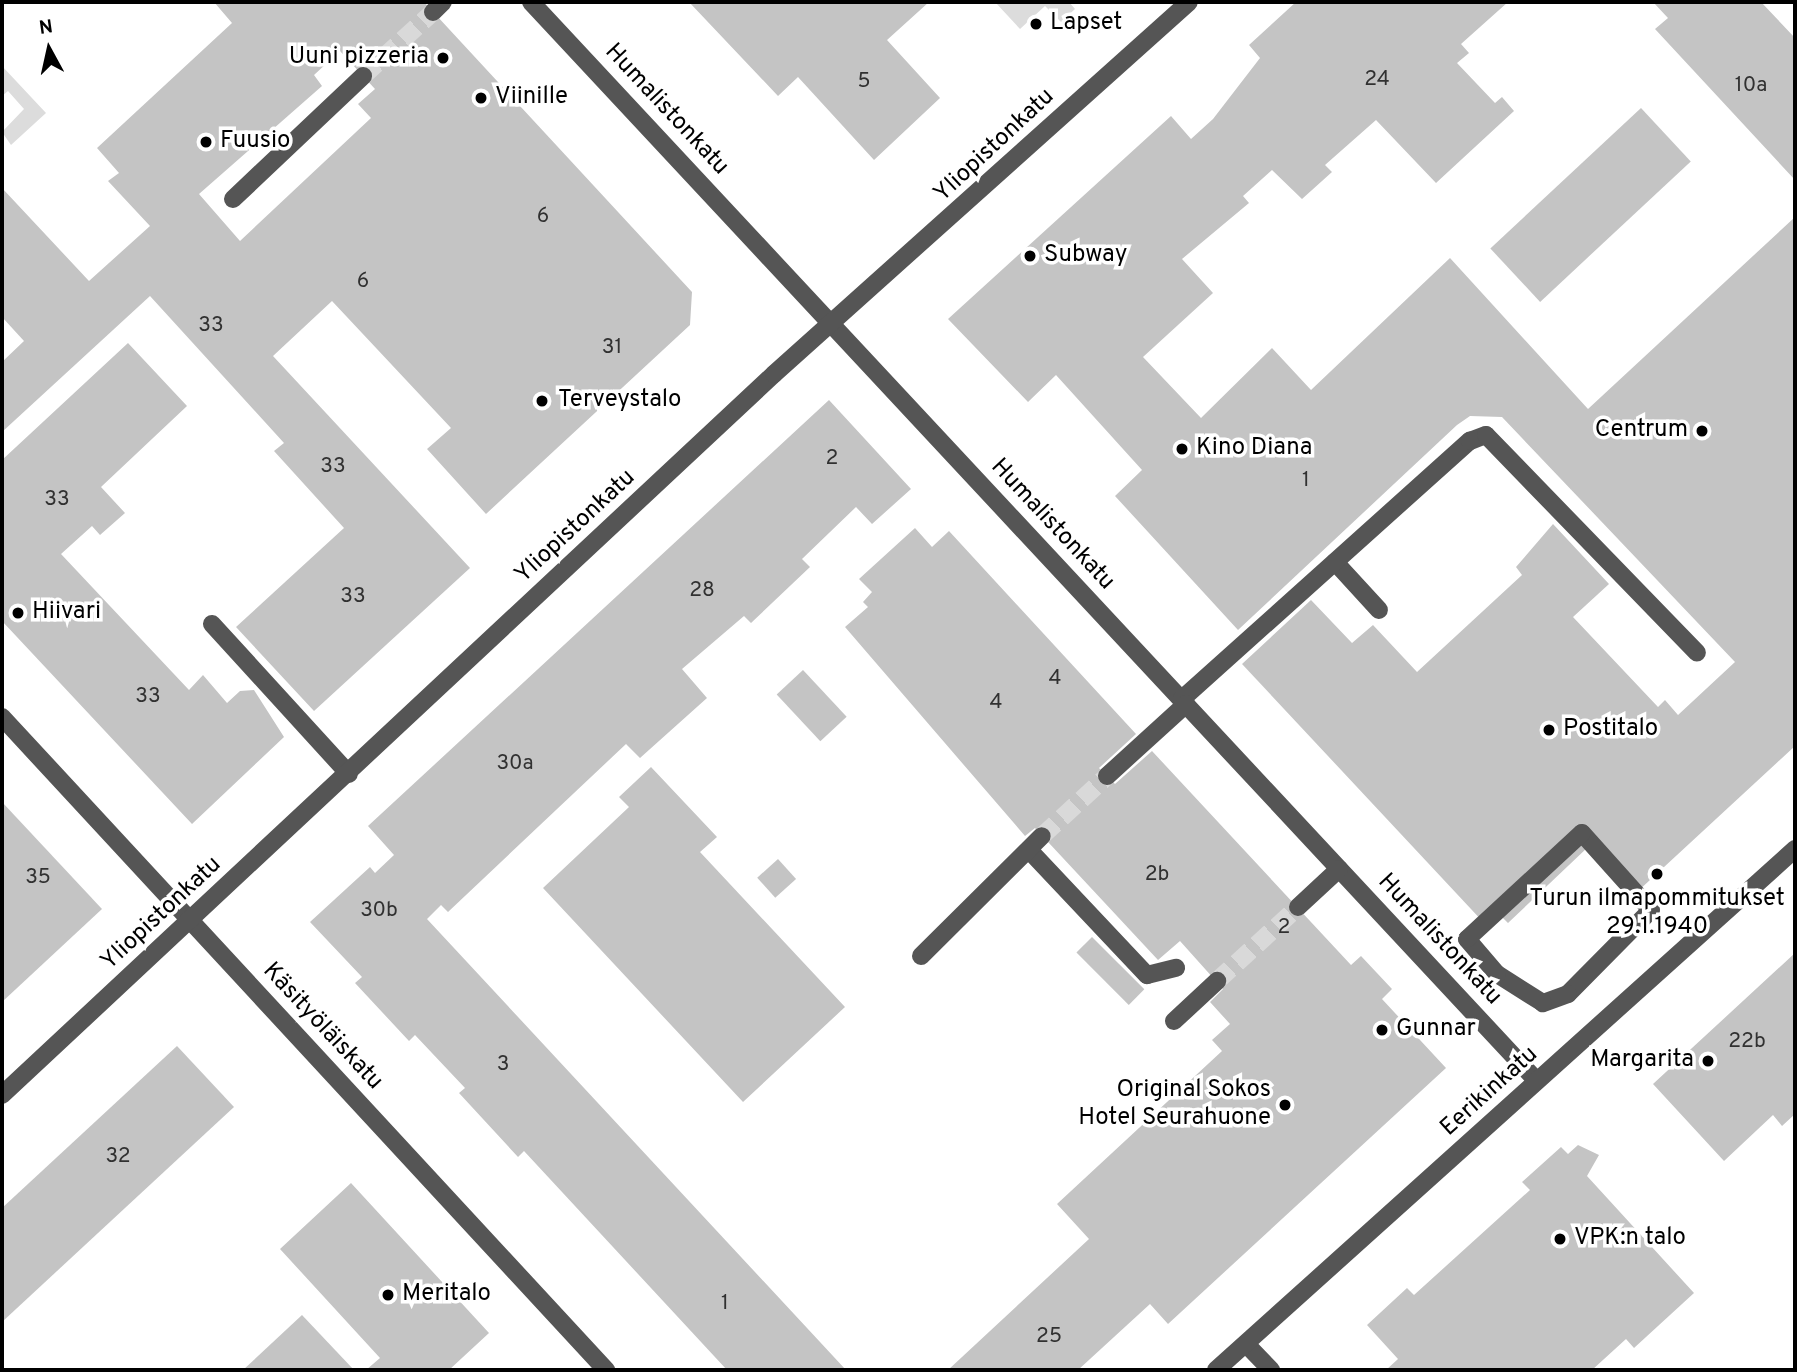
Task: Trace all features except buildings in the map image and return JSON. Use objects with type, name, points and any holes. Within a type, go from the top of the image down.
[{"type":"street","name":"Humalistonkatu","points":[[531,2],[1537,1082]]},
{"type":"street","name":"Yliopistonkatu","points":[[2,1095],[832,324],[1189,2]]},
{"type":"street","points":[[233,199],[363,76]]},
{"type":"street","points":[[1107,776],[1335,562],[1470,441],[1493,437],[1697,653]]},
{"type":"street","points":[[1335,562],[1379,610]]},
{"type":"street","points":[[212,624],[349,774]]},
{"type":"street","name":"Käsityöläiskatu","points":[[2,718],[606,1370]]},
{"type":"street","points":[[1582,833],[1637,892],[1651,910],[1569,994],[1543,1003],[1497,974],[1467,939],[1582,833]]},
{"type":"street","points":[[921,956],[1042,836]]},
{"type":"street","points":[[1029,849],[1147,975],[1176,968]]},
{"type":"street","name":"Eerikinkatu","points":[[1216,1370],[1795,849]]},
{"type":"street","points":[[1298,907],[1339,869]]},
{"type":"street","points":[[1174,1021],[1217,981]]},
{"type":"street","points":[[1245,1344],[1271,1370]]},
{"type":"shaded area","points":[[995,2],[1069,2],[1075,9],[1061,22],[1045,6],[1020,29]]},
{"type":"shaded area","points":[[2,66],[46,113],[11,145],[2,132],[24,109],[8,91],[2,96]]},
{"type":"tunnel","points":[[363,76],[433,12]]},
{"type":"tunnel","points":[[1042,836],[1107,776]]},
{"type":"tunnel","points":[[1217,981],[1298,907]]},
{"type":"place","name":"Lapset","points":[[1036,24]]},
{"type":"place","name":"Uuni pizzeria","points":[[443,58]]},
{"type":"place","name":"Viinille","points":[[481,98]]},
{"type":"place","name":"Fuusio","points":[[206,142]]},
{"type":"place","name":"Subway","points":[[1030,256]]},
{"type":"place","name":"Terveystalo","points":[[542,401]]},
{"type":"place","name":"Centrum","points":[[1702,431]]},
{"type":"place","name":"Kino Diana","points":[[1182,449]]},
{"type":"place","name":"Hiivari","points":[[18,613]]},
{"type":"place","name":"Postitalo","points":[[1549,730]]},
{"type":"place","name":"Turun ilmapommitukset 29.1.1940","points":[[1657,874]]},
{"type":"place","name":"Gunnar","points":[[1382,1030]]},
{"type":"place","name":"Margarita","points":[[1708,1061]]},
{"type":"place","name":"Original Sokos Hotel Seurahuone","points":[[1285,1105]]},
{"type":"place","name":"VPK:n talo","points":[[1560,1239]]},
{"type":"place","name":"Meritalo","points":[[388,1295]]}]
